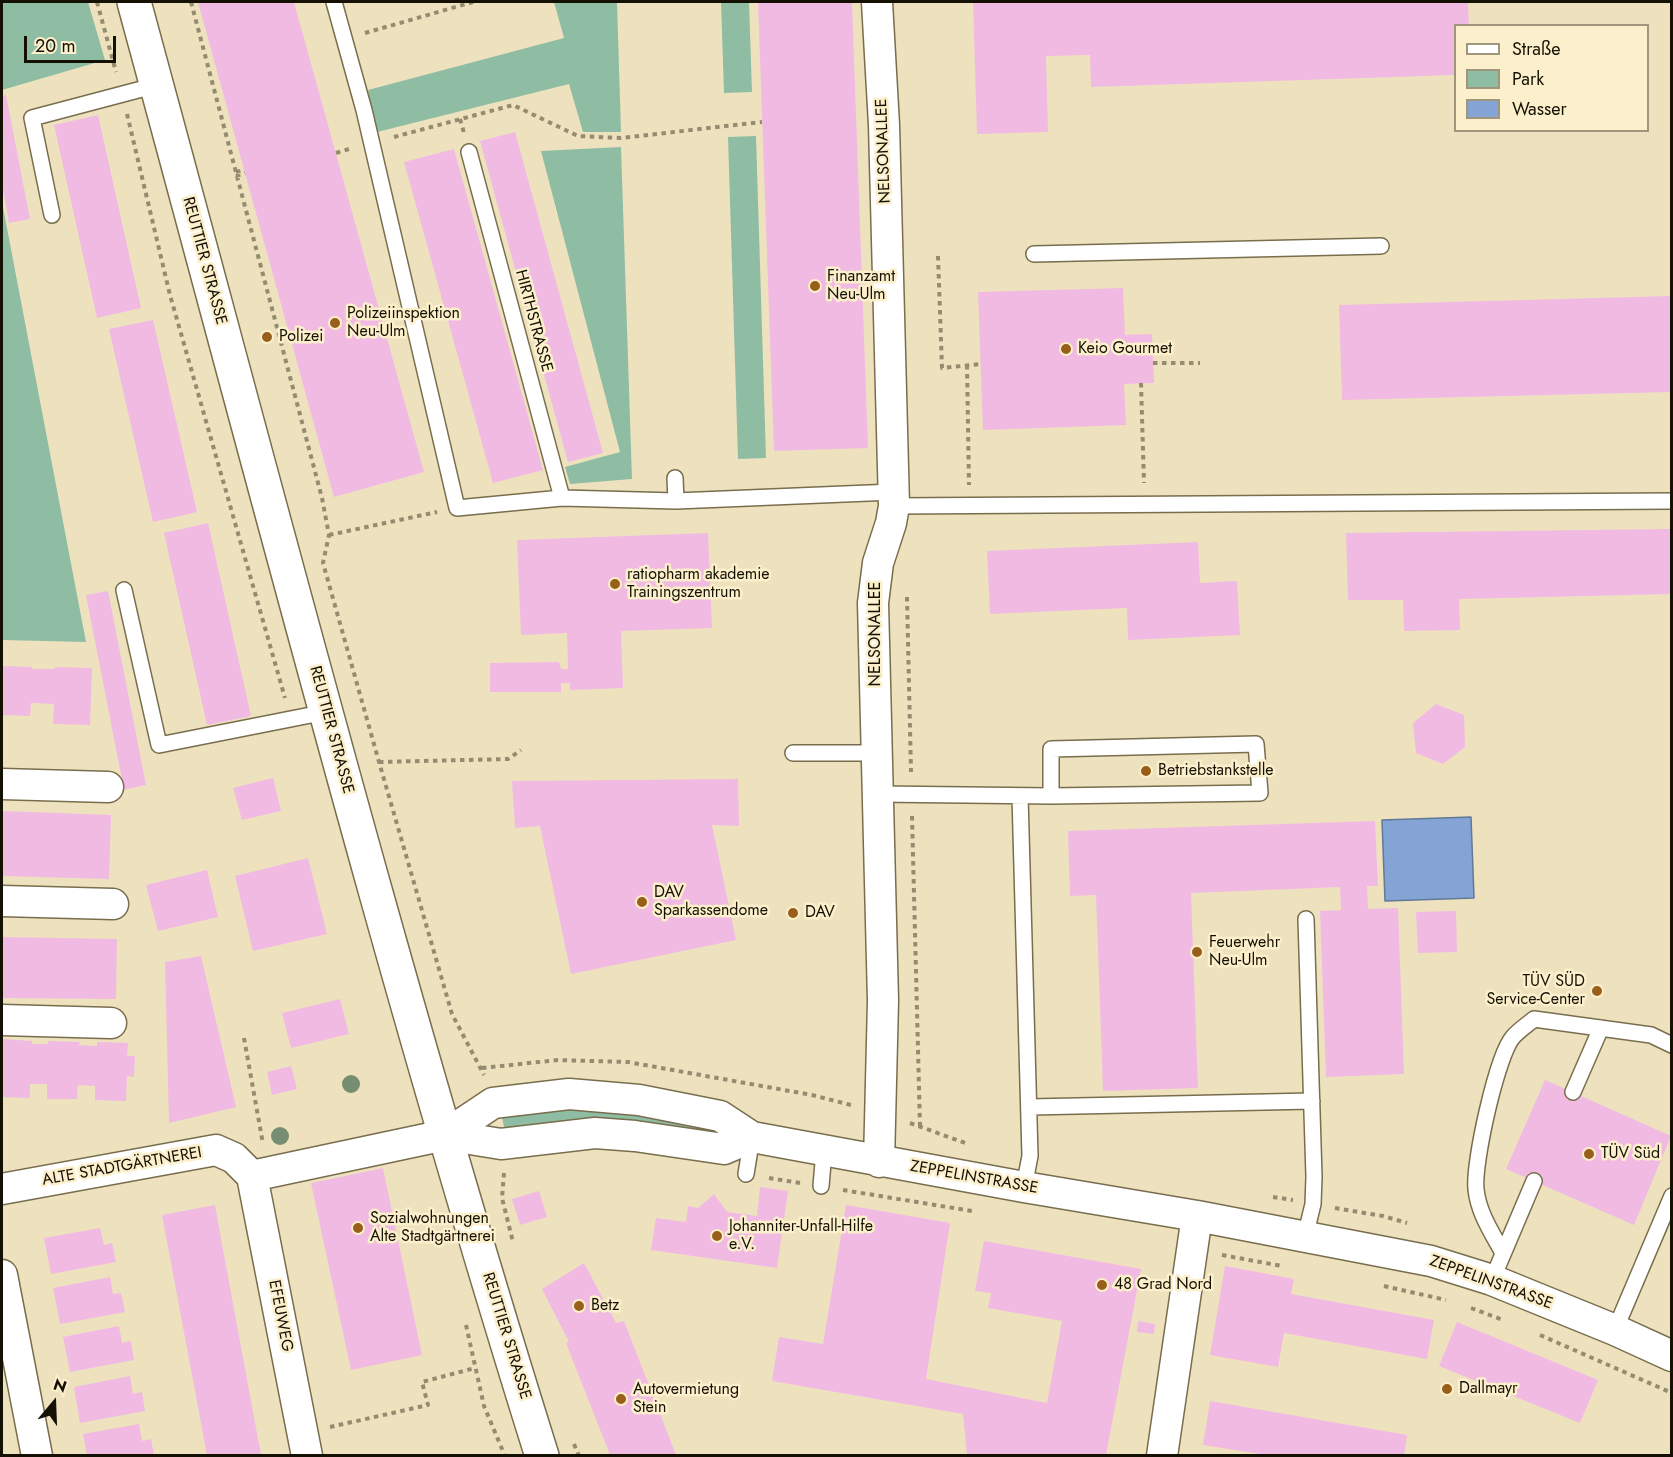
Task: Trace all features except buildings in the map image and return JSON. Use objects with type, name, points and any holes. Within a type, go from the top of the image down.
[{"type":"main road","name":"REUTTIER STRASSE","points":[[134,2],[327,712],[445,1135],[542,1455]]},
{"type":"street","name":"NELSONALLEE","points":[[877,2],[884,125],[894,499],[891,523],[878,563],[873,603],[883,1001],[879,1162]]},
{"type":"street","points":[[2,784],[108,787]]},
{"type":"street","points":[[2,901],[113,904]]},
{"type":"street","points":[[2,1020],[111,1023]]},
{"type":"street","name":"ZEPPELINSTRASSE","points":[[445,1135],[493,1103],[569,1094],[639,1100],[720,1116],[752,1137],[879,1162],[1197,1216],[1431,1261],[1497,1266],[1615,1330],[1671,1356]]},
{"type":"street","points":[[261,1174],[445,1135],[501,1144],[594,1133],[635,1136],[724,1149],[752,1137]]},
{"type":"street","name":"ALTE STADTGÄRTNEREI","points":[[2,1189],[216,1150],[261,1174]]},
{"type":"street","name":"EFEUWEG","points":[[261,1174],[305,1444]]},
{"type":"street","points":[[1162,1455],[1197,1216]]},
{"type":"street","points":[[2,1275],[37,1455]]},
{"type":"lane","points":[[333,2],[378,169],[457,508],[562,498],[676,501],[894,499],[1145,505],[1671,501]]},
{"type":"lane","points":[[52,215],[32,118],[157,85]]},
{"type":"lane","name":"HIRTHSTRASSE","points":[[469,152],[562,498]]},
{"type":"lane","points":[[1034,254],[1381,246]]},
{"type":"lane","points":[[675,478],[676,501]]},
{"type":"lane","points":[[124,590],[159,746],[327,712]]},
{"type":"lane","points":[[878,794],[1051,796],[1260,793],[1256,744],[1051,749],[1051,796]]},
{"type":"lane","points":[[793,753],[877,753]]},
{"type":"lane","points":[[1020,796],[1030,1107],[1030,1156],[1024,1187]]},
{"type":"lane","points":[[1305,1237],[1313,1195],[1306,919]]},
{"type":"lane","points":[[1497,1266],[1475,1188],[1479,1149],[1496,1078],[1512,1038],[1534,1019],[1652,1035],[1671,1045]]},
{"type":"lane","points":[[1573,1092],[1601,1028]]},
{"type":"lane","points":[[1030,1107],[1312,1101]]},
{"type":"lane","points":[[746,1174],[752,1137]]},
{"type":"lane","points":[[821,1186],[824,1151]]},
{"type":"lane","points":[[1497,1266],[1534,1181]]},
{"type":"lane","points":[[1615,1330],[1671,1196]]},
{"type":"path","points":[[190,2],[322,498],[329,535],[323,562],[378,762],[452,1014],[482,1068],[493,1103]]},
{"type":"path","points":[[344,39],[473,2]]},
{"type":"path","points":[[425,128],[513,105],[578,136],[621,138],[762,122]]},
{"type":"path","points":[[336,153],[354,148]]},
{"type":"path","points":[[236,174],[245,172]]},
{"type":"path","points":[[938,256],[942,368],[981,364]]},
{"type":"path","points":[[1153,363],[1200,363]]},
{"type":"path","points":[[967,365],[969,468]]},
{"type":"path","points":[[1141,383],[1145,505]]},
{"type":"path","points":[[329,535],[457,508]]},
{"type":"path","points":[[906,587],[920,1127]]},
{"type":"path","points":[[378,762],[508,759],[521,750]]},
{"type":"path","points":[[244,1038],[261,1174]]},
{"type":"path","points":[[501,1144],[504,1177],[502,1198],[513,1244]]},
{"type":"path","points":[[504,1177],[515,1173]]},
{"type":"path","points":[[746,1174],[974,1212]]},
{"type":"path","points":[[1193,1250],[1287,1267]]},
{"type":"path","points":[[1380,1285],[1447,1300]]},
{"type":"path","points":[[1468,1307],[1507,1322]]},
{"type":"path","points":[[1536,1334],[1671,1393]]},
{"type":"path","points":[[305,1444],[428,1405],[422,1382],[475,1368]]},
{"type":"path","points":[[570,1434],[579,1455]]},
{"type":"green space","points":[[2,2],[88,2],[105,60],[2,90]]},
{"type":"green space","points":[[554,2],[617,2],[621,132],[583,132],[569,84],[377,132],[368,90],[564,38]]},
{"type":"green space","points":[[721,2],[749,2],[752,92],[724,93]]},
{"type":"green space","points":[[756,136],[766,458],[738,459],[728,137]]},
{"type":"green space","points":[[621,147],[632,479],[570,484],[565,467],[620,452],[541,151]]},
{"type":"green space","points":[[2,202],[86,642],[2,640]]},
{"type":"green space","points":[[569,1100],[720,1123],[725,1139],[506,1137],[500,1107]]},
{"type":"water","points":[[1471,817],[1474,898],[1385,901],[1382,820]]},
{"type":"place","name":"Finanzamt Neu-Ulm","points":[[815,286]]},
{"type":"place","name":"Polizeiinspektion Neu-Ulm","points":[[335,323]]},
{"type":"place","name":"Polizei","points":[[267,337]]},
{"type":"place","name":"Keio Gourmet","points":[[1066,349]]},
{"type":"place","name":"ratiopharm akademie Trainingszentrum","points":[[615,584]]},
{"type":"place","name":"Betriebstankstelle","points":[[1146,771]]},
{"type":"place","name":"DAV Sparkassendome","points":[[642,902]]},
{"type":"place","name":"DAV","points":[[793,913]]},
{"type":"place","name":"Feuerwehr Neu-Ulm","points":[[1197,952]]},
{"type":"place","name":"TÜV SÜD Service-Center","points":[[1597,991]]},
{"type":"place","name":"TÜV Süd","points":[[1589,1154]]},
{"type":"place","name":"Sozialwohnungen Alte Stadtgärtnerei","points":[[358,1228]]},
{"type":"place","name":"Johanniter-Unfall-Hilfe e.V.","points":[[717,1236]]},
{"type":"place","name":"48 Grad Nord","points":[[1102,1285]]},
{"type":"place","name":"Betz","points":[[579,1306]]},
{"type":"place","name":"Dallmayr","points":[[1447,1389]]},
{"type":"place","name":"Autovermietung Stein","points":[[621,1399]]}]
